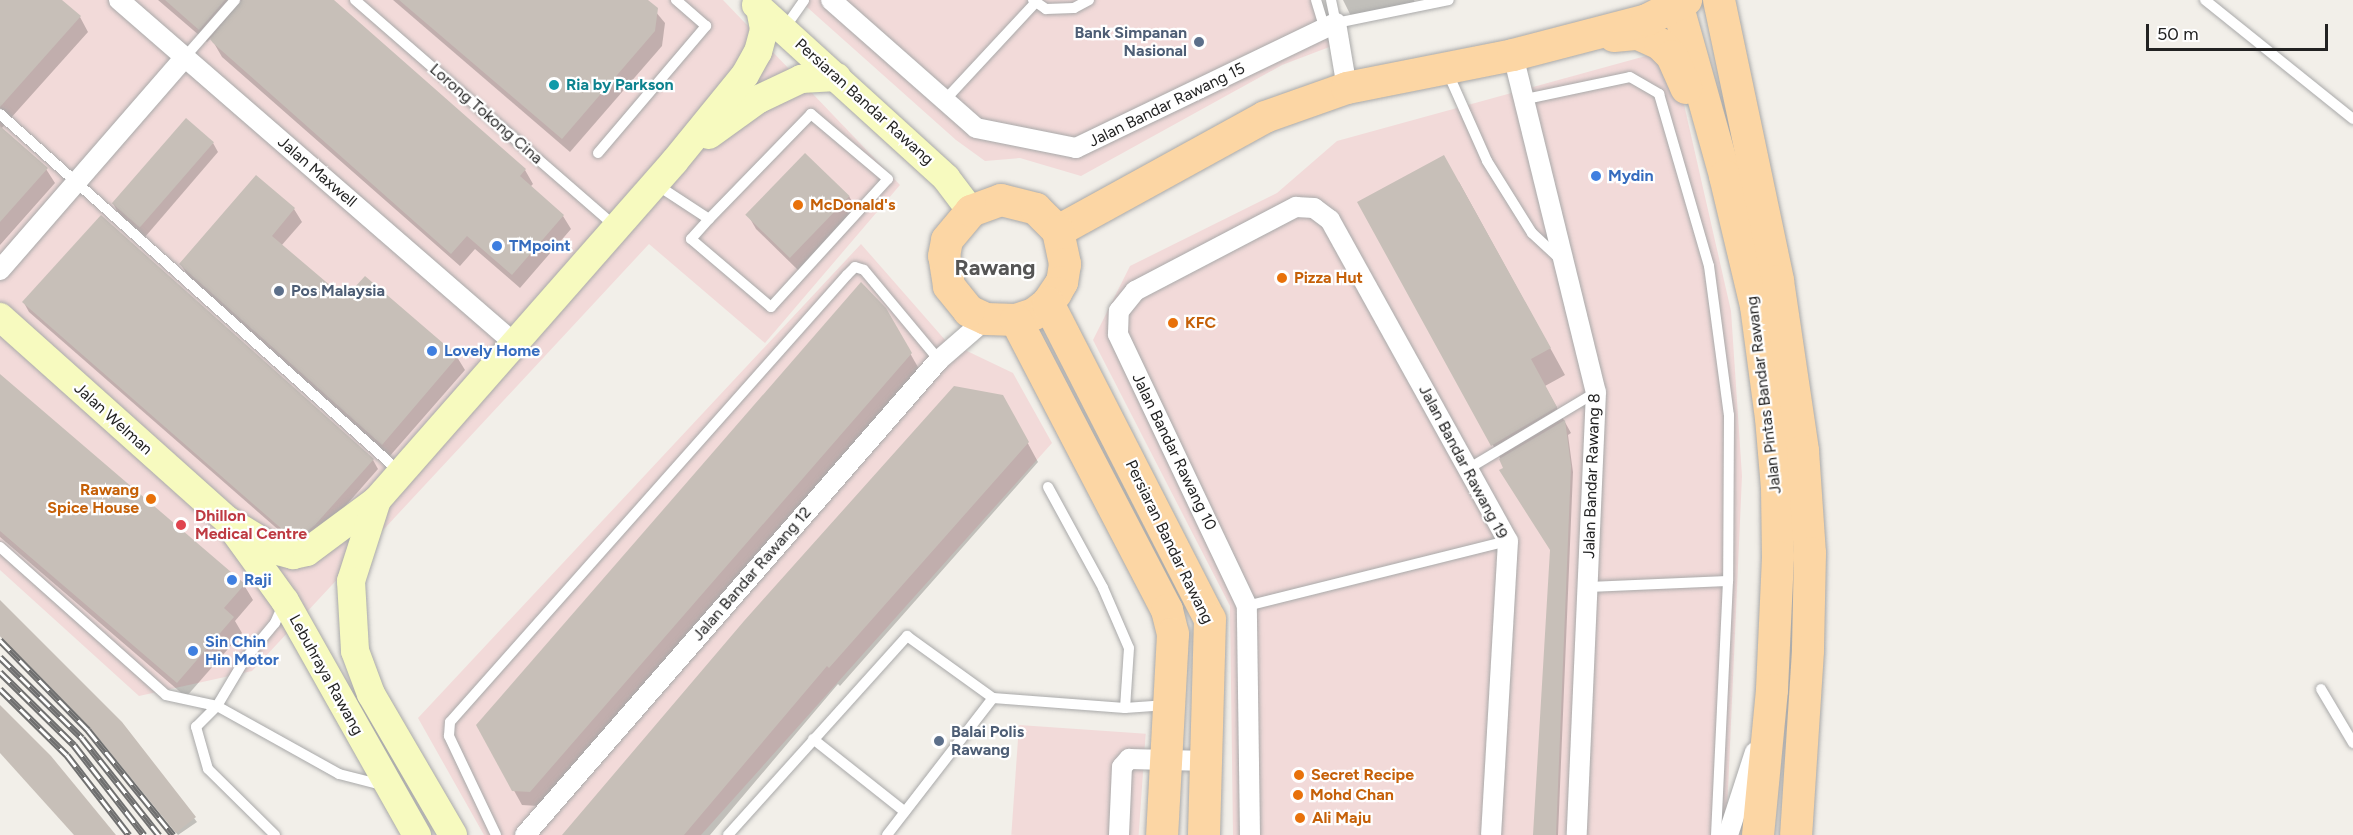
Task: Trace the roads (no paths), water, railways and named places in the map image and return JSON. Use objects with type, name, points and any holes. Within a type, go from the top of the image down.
[{"type":"main road","name":"Jalan Pintas Bandar Rawang","points":[[1719,0],[1778,281],[1803,451],[1810,553],[1808,651],[1796,835]]},
{"type":"main road","name":"Jalan Pintas Bandar Rawang","points":[[1680,2],[1756,306],[1777,488],[1772,690],[1758,835]]},
{"type":"main road","points":[[1058,231],[1265,117],[1347,88],[1513,55],[1577,39],[1680,2]]},
{"type":"main road","points":[[1577,39],[1638,34],[1660,44],[1672,56],[1687,94],[1734,275],[1761,348]]},
{"type":"main road","points":[[1001,200],[1019,202],[1036,209],[1058,231],[1065,264],[1055,292],[1001,320],[956,298],[945,272],[948,240],[971,211],[1001,200]]},
{"type":"main road","name":"Persiaran Bandar Rawang","points":[[1055,292],[1210,619],[1203,835]]},
{"type":"main road","name":"Persiaran Bandar Rawang","points":[[1001,320],[1167,610],[1173,634],[1162,835]]},
{"type":"street","name":"Jalan Maxwell","points":[[119,0],[514,343]]},
{"type":"street","name":"Jalan Bandar Rawang 15","points":[[831,0],[976,128],[1076,148],[1331,26]]},
{"type":"street","points":[[227,520],[278,551],[293,555],[307,552],[377,500],[674,162],[745,75],[758,52],[764,29],[755,4]]},
{"type":"street","name":"Persiaran Bandar Rawang","points":[[755,4],[946,177],[971,211]]},
{"type":"street","points":[[1331,26],[1347,88]]},
{"type":"street","name":"Jalan Bandar Rawang 8","points":[[1513,55],[1526,99],[1596,392],[1577,835]]},
{"type":"street","points":[[0,270],[185,57]]},
{"type":"street","points":[[674,162],[759,99],[801,79],[837,77]]},
{"type":"street","name":"Jalan Bandar Rawang 10","points":[[1250,835],[1247,606],[1118,334],[1119,311],[1135,291],[1296,207],[1314,208],[1330,220]]},
{"type":"street","name":"Jalan Bandar Rawang 19","points":[[1330,220],[1508,541],[1491,835]]},
{"type":"street","name":"Jalan Welman","points":[[0,317],[227,520]]},
{"type":"street","name":"Jalan Bandar Rawang 12","points":[[525,835],[939,360],[1001,320]]},
{"type":"street","name":"Lebuhraya Rawang","points":[[377,500],[351,581],[355,651],[371,694],[453,835]]},
{"type":"street","name":"Lebuhraya Rawang","points":[[227,520],[285,601],[417,835]]},
{"type":"street","points":[[1728,835],[1772,690]]},
{"type":"street","points":[[1119,835],[1122,766],[1129,759],[1207,761]]},
{"type":"lane","points":[[185,57],[236,0]]},
{"type":"lane","name":"Lorong Tokong Cina","points":[[356,0],[616,227]]},
{"type":"lane","points":[[598,153],[706,26],[676,0]]},
{"type":"lane","points":[[784,29],[804,0]]},
{"type":"lane","points":[[944,100],[1035,1],[1046,9],[1074,8],[1089,0]]},
{"type":"lane","points":[[1316,0],[1331,26]]},
{"type":"lane","points":[[1331,0],[1331,26]]},
{"type":"lane","points":[[1331,26],[1449,0]]},
{"type":"lane","points":[[2205,0],[2353,119]]},
{"type":"lane","points":[[1446,67],[1487,160],[1532,233],[1566,266]]},
{"type":"lane","points":[[1526,99],[1630,78],[1659,94],[1709,266],[1729,416],[1728,581],[1716,835]]},
{"type":"lane","points":[[0,114],[401,472]]},
{"type":"lane","points":[[811,114],[888,179],[771,307],[691,239],[709,219],[811,114]]},
{"type":"lane","points":[[654,183],[709,219]]},
{"type":"lane","points":[[496,835],[449,736],[450,722],[855,267],[864,270],[939,360]]},
{"type":"lane","points":[[1468,469],[1596,392]]},
{"type":"lane","points":[[1048,487],[1103,588],[1129,648],[1125,708]]},
{"type":"lane","points":[[1247,606],[1508,541]]},
{"type":"lane","points":[[0,547],[166,695],[217,706],[339,774],[389,786]]},
{"type":"lane","points":[[1588,587],[1728,581]]},
{"type":"lane","points":[[275,835],[208,769],[196,727],[217,706],[245,659],[275,623],[285,601]]},
{"type":"lane","points":[[728,835],[907,636],[993,698],[1125,708],[1146,704],[1168,705]]},
{"type":"lane","points":[[2321,689],[2353,743]]},
{"type":"lane","points":[[887,835],[993,698]]},
{"type":"lane","points":[[813,740],[905,812]]},
{"type":"railway","points":[[0,640],[88,730],[173,835]]},
{"type":"railway","points":[[0,657],[82,738],[159,835]]},
{"type":"railway","points":[[0,672],[74,745],[144,835]]},
{"type":"railway","points":[[0,689],[67,755],[129,835]]},
{"type":"place","name":"Bank Simpanan Nasional","points":[[1199,42]]},
{"type":"place","name":"Ria by Parkson","points":[[554,85]]},
{"type":"place","name":"Mydin","points":[[1596,176]]},
{"type":"place","name":"McDonald's","points":[[798,205]]},
{"type":"place","name":"TMpoint","points":[[497,246]]},
{"type":"place","name":"Pizza Hut","points":[[1282,278]]},
{"type":"place","name":"Pos Malaysia","points":[[279,291]]},
{"type":"place","name":"KFC","points":[[1173,323]]},
{"type":"place","name":"Lovely Home","points":[[432,351]]},
{"type":"place","name":"Rawang Spice House","points":[[151,499]]},
{"type":"place","name":"Dhillon Medical Centre","points":[[181,525]]},
{"type":"place","name":"Raji","points":[[232,580]]},
{"type":"place","name":"Sin Chin Hin Motor","points":[[193,651]]},
{"type":"place","name":"Balai Polis Rawang","points":[[939,741]]},
{"type":"place","name":"Secret Recipe","points":[[1299,775]]},
{"type":"place","name":"Mohd Chan","points":[[1298,795]]},
{"type":"place","name":"Ali Maju","points":[[1300,818]]},
{"type":"district","name":"Rawang","points":[[995,268]]}]
